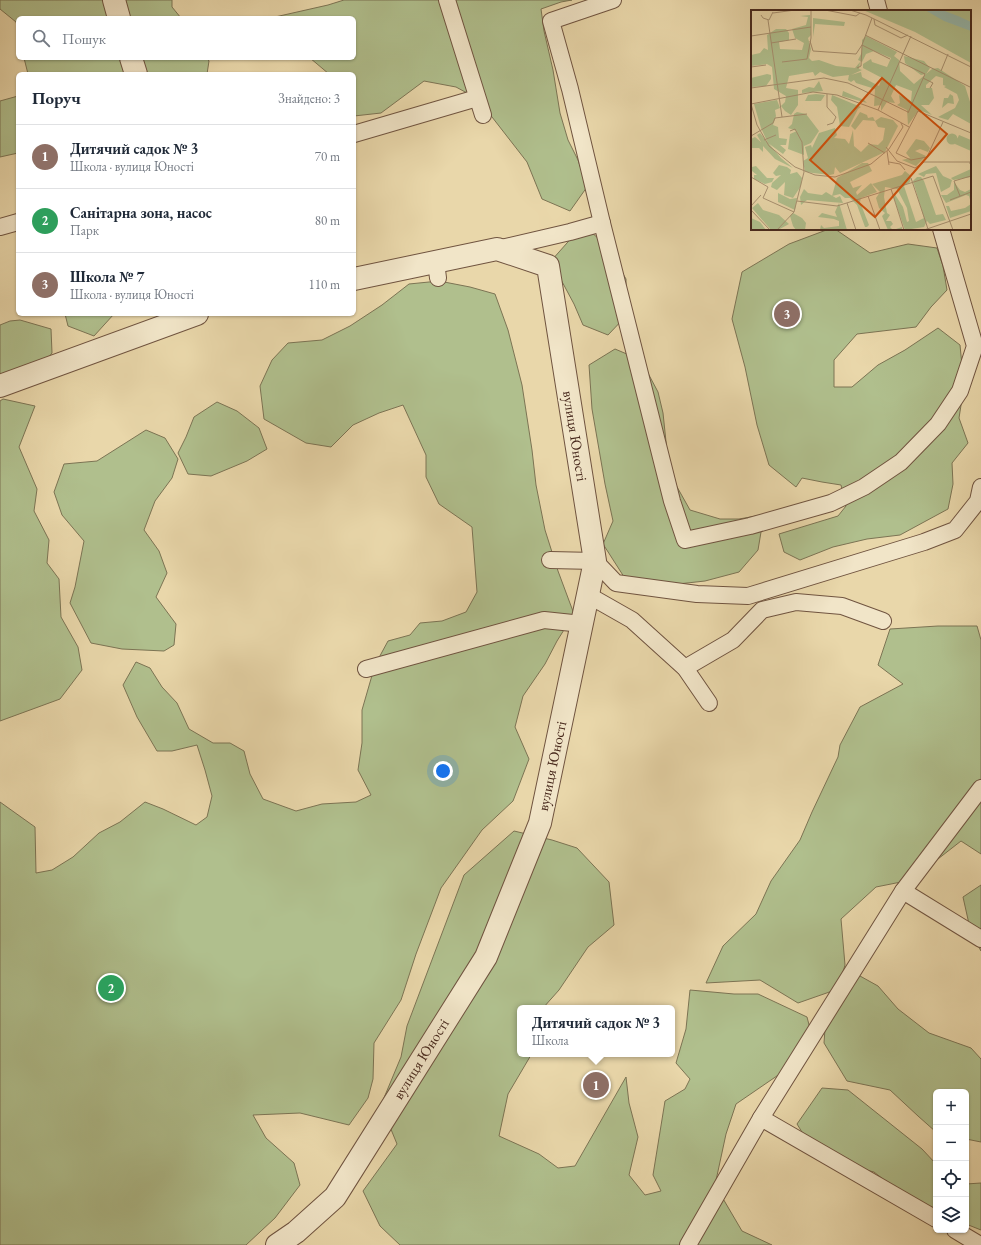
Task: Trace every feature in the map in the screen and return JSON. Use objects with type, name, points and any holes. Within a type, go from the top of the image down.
[{"type":"street","points":[[114,0],[118,16]]},
{"type":"street","points":[[132,60],[135,72]]},
{"type":"street","points":[[356,279],[437,270],[497,249]]},
{"type":"street","name":"вулиця Юності","points":[[277,1245],[296,1232],[335,1197],[486,957],[540,823],[595,561],[548,266],[497,249]]},
{"type":"street","points":[[0,386],[192,316]]},
{"type":"lane","points":[[446,0],[483,115]]},
{"type":"lane","points":[[613,0],[551,21],[570,89],[672,501],[685,540],[750,526],[831,504],[864,487],[901,462],[938,424],[960,391],[975,346],[941,230]]},
{"type":"lane","points":[[876,0],[879,10]]},
{"type":"lane","points":[[356,133],[477,98]]},
{"type":"lane","points":[[0,227],[16,223]]},
{"type":"lane","points":[[497,249],[602,223]]},
{"type":"lane","points":[[550,560],[595,561],[616,583],[697,594],[748,596],[924,542],[955,530],[978,501],[981,487]]},
{"type":"lane","points":[[588,595],[632,620],[685,668],[709,703]]},
{"type":"lane","points":[[685,668],[733,640],[762,610],[796,602],[842,606],[884,621]]},
{"type":"lane","points":[[366,669],[544,620],[582,624]]},
{"type":"lane","points":[[688,1245],[760,1118],[903,891],[981,788]]},
{"type":"lane","points":[[903,891],[981,938]]},
{"type":"lane","points":[[760,1118],[933,1217]]},
{"type":"lane","points":[[959,1233],[980,1245]]},
{"type":"green space","points":[[0,0],[172,0],[172,7],[179,16],[16,16],[16,22],[0,9]]},
{"type":"green space","points":[[344,0],[572,0],[541,9],[560,113],[568,140],[578,160],[587,187],[570,211],[542,199],[527,162],[478,99],[456,87],[424,81],[381,113],[356,116],[356,72],[327,72],[312,60],[356,60],[356,16],[279,16]]},
{"type":"green space","points":[[24,60],[209,61],[207,72],[28,72]]},
{"type":"green space","points":[[16,97],[16,153],[0,157],[0,101]]},
{"type":"green space","points":[[583,225],[607,246],[626,279],[626,316],[608,335],[583,325],[574,304],[551,261]]},
{"type":"green space","points":[[826,230],[836,230],[870,253],[908,244],[937,248],[943,266],[947,290],[931,307],[916,327],[857,334],[834,360],[834,387],[852,387],[878,365],[905,350],[938,328],[960,345],[964,386],[959,418],[968,443],[952,463],[953,484],[948,509],[900,535],[867,539],[833,547],[800,560],[784,552],[779,534],[838,516],[846,506],[841,485],[802,478],[796,487],[769,465],[757,425],[745,367],[732,319],[742,272],[789,244]]},
{"type":"green space","points":[[439,281],[495,294],[508,330],[522,385],[536,485],[545,530],[574,614],[545,664],[523,696],[515,727],[529,759],[513,801],[482,830],[441,888],[416,954],[401,1000],[374,1043],[373,1079],[368,1098],[349,1125],[300,1113],[253,1115],[266,1138],[294,1163],[300,1185],[275,1218],[246,1245],[0,1245],[0,802],[35,827],[36,873],[52,870],[73,857],[99,833],[120,822],[145,802],[196,825],[207,817],[212,796],[197,745],[172,751],[157,751],[137,717],[123,685],[136,662],[150,668],[162,687],[177,703],[189,729],[213,743],[230,743],[244,751],[250,774],[263,799],[296,811],[322,804],[356,802],[371,795],[358,770],[362,743],[362,710],[375,665],[388,641],[410,635],[420,623],[442,621],[466,612],[477,592],[472,527],[439,504],[426,477],[426,455],[403,405],[379,413],[353,425],[331,447],[306,443],[264,419],[260,386],[272,360],[288,343],[322,340],[350,326],[382,305],[409,284]]},
{"type":"green space","points":[[66,316],[112,316],[94,336],[68,326]]},
{"type":"green space","points":[[20,320],[51,329],[52,353],[45,362],[0,384],[0,325],[10,321]]},
{"type":"green space","points":[[615,349],[641,360],[658,392],[663,413],[667,451],[672,478],[690,510],[720,519],[739,519],[762,515],[758,550],[739,572],[705,581],[660,586],[626,580],[603,544],[613,521],[592,409],[589,365]]},
{"type":"green space","points":[[3,399],[35,406],[19,447],[37,489],[34,511],[49,540],[47,563],[59,579],[61,617],[78,647],[82,670],[60,699],[0,721],[0,401]]},
{"type":"green space","points":[[217,402],[237,411],[259,428],[267,449],[247,461],[211,476],[188,474],[178,453],[194,417]]},
{"type":"green space","points":[[146,430],[165,438],[178,459],[172,478],[155,501],[144,530],[159,551],[167,573],[156,597],[176,624],[174,645],[164,651],[122,649],[91,643],[70,603],[75,587],[84,541],[62,515],[54,492],[64,464],[97,461]]},
{"type":"green space","points":[[938,626],[977,626],[981,640],[981,854],[961,841],[911,880],[876,887],[841,919],[845,965],[838,989],[798,1003],[760,980],[706,983],[723,946],[756,914],[771,881],[800,840],[838,757],[840,745],[860,707],[903,684],[878,665],[890,629]]},
{"type":"green space","points":[[514,831],[552,840],[577,848],[609,882],[614,925],[588,947],[559,990],[546,1005],[517,1005],[517,1057],[530,1057],[508,1094],[499,1136],[539,1154],[558,1168],[575,1166],[626,1077],[629,1103],[638,1137],[629,1175],[645,1195],[661,1191],[653,1175],[665,1101],[685,1089],[690,1079],[676,1063],[686,1029],[690,990],[734,994],[758,994],[807,1017],[814,1044],[790,1067],[736,1104],[726,1134],[715,1185],[742,1231],[772,1245],[400,1245],[380,1226],[363,1191],[397,1144],[381,1105],[401,1057],[407,1026],[464,875]]},
{"type":"green space","points":[[981,885],[981,951],[971,933],[963,897]]},
{"type":"green space","points":[[860,976],[878,986],[898,1009],[929,1033],[971,1048],[981,1059],[981,1142],[969,1140],[969,1089],[933,1089],[933,1129],[890,1090],[847,1081],[824,1043],[827,1001]]},
{"type":"green space","points":[[822,1088],[848,1090],[922,1149],[933,1161],[933,1217],[874,1172],[818,1158],[797,1124]]},
{"type":"green space","points":[[981,1183],[981,1230],[969,1225],[969,1184]]},
{"type":"place","name":"Школа № 7","points":[[787,314]]},
{"type":"place","name":"Санітарна зона, насос","points":[[111,988]]},
{"type":"place","name":"Дитячий садок № 3","points":[[596,1085]]}]
